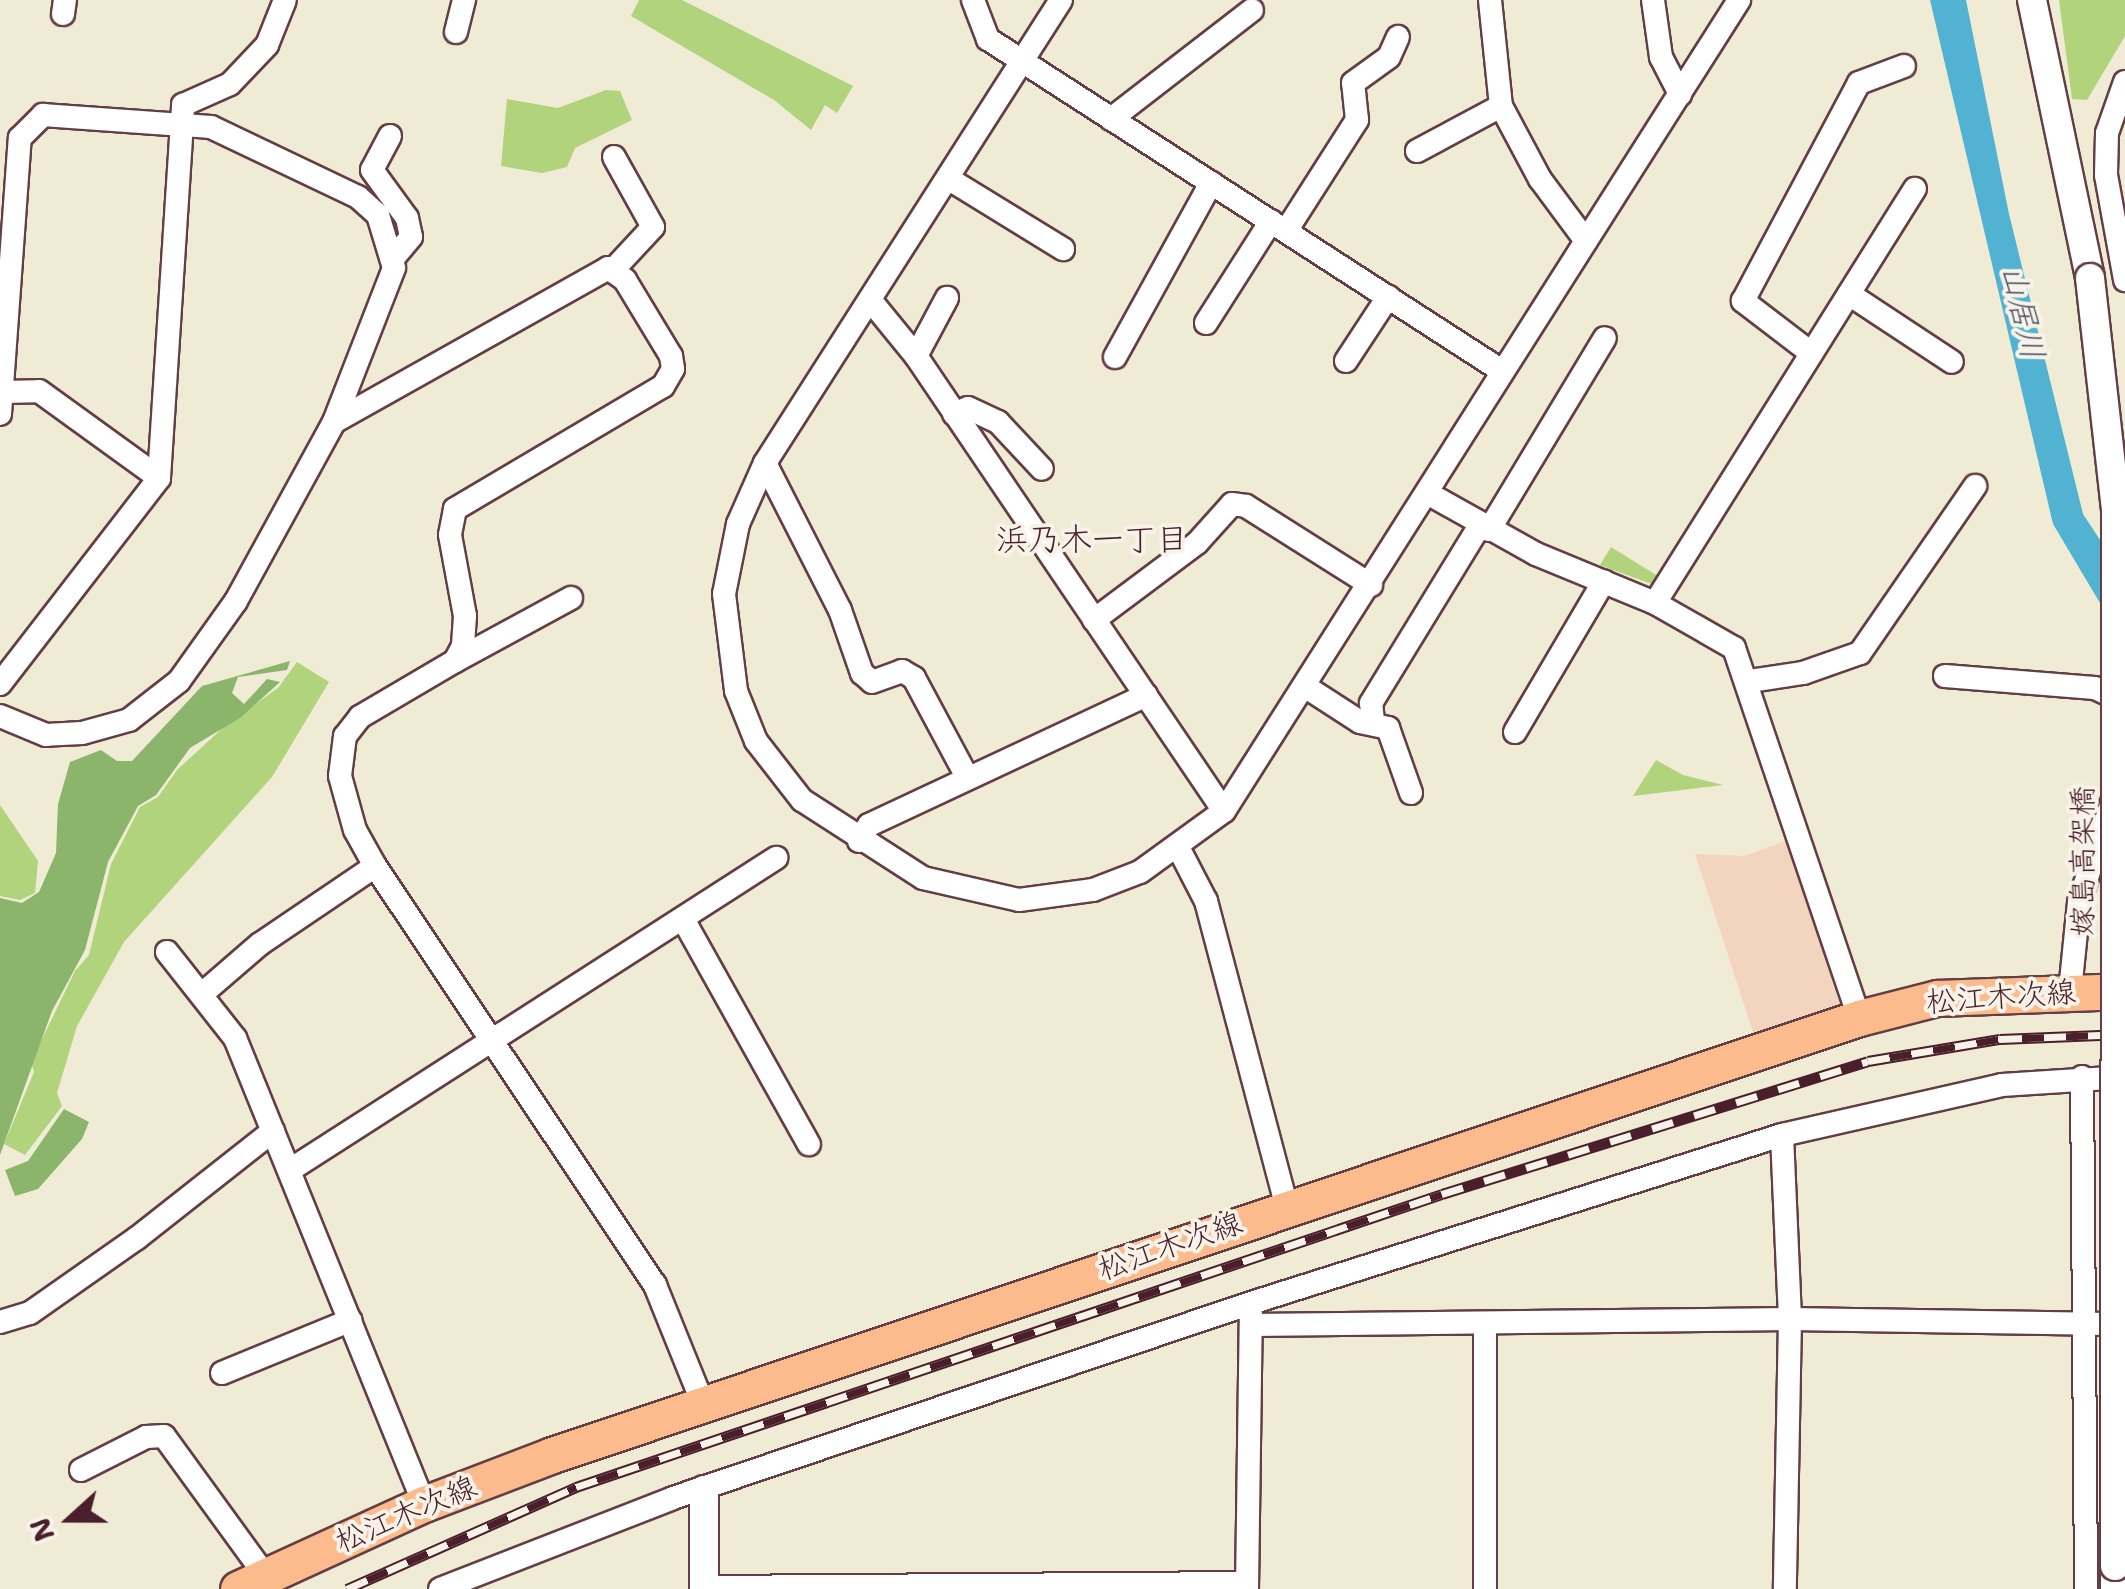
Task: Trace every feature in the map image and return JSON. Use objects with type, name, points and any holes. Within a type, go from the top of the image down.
[{"type":"main road","name":"松江木次線","points":[[252,1582],[424,1504],[703,1404],[1859,1018],[1937,998],[2125,991]]},
{"type":"street","points":[[0,684],[159,478],[181,121],[186,99],[230,84],[267,45],[285,0]]},
{"type":"street","points":[[456,32],[464,0]]},
{"type":"street","points":[[973,0],[988,40],[1502,371]]},
{"type":"street","points":[[1061,0],[765,463],[738,524],[727,568],[724,630],[736,690],[773,768],[802,800],[923,878],[1019,900],[1094,890],[1179,849],[1224,811],[1430,494],[1502,371],[1738,0]]},
{"type":"street","points":[[1490,0],[1501,106],[1540,179],[1586,241]]},
{"type":"street","points":[[1654,0],[1661,57],[1680,94]]},
{"type":"street","name":"嫁島高架橋","points":[[2032,0],[2090,278],[2116,511],[2115,1578]]},
{"type":"street","points":[[1111,118],[1252,10]]},
{"type":"street","points":[[1206,323],[1358,120],[1352,83],[1389,57],[1398,36]]},
{"type":"street","points":[[1811,354],[1743,301],[1859,83],[1904,66]]},
{"type":"street","points":[[2125,82],[2107,133],[2106,175],[2125,280]]},
{"type":"street","points":[[1417,151],[1501,106]]},
{"type":"street","points":[[159,478],[39,391],[2,399],[6,266],[20,138],[29,124],[59,114],[181,121],[212,127],[365,201],[378,215],[394,257]]},
{"type":"street","points":[[0,716],[27,730],[63,735],[106,728],[154,705],[179,681],[236,601],[334,422],[394,257],[411,238],[408,218],[372,170],[390,136]]},
{"type":"street","points":[[334,422],[602,270],[614,269],[654,227],[614,157]]},
{"type":"street","points":[[949,180],[1063,249]]},
{"type":"street","points":[[1115,357],[1211,183]]},
{"type":"street","points":[[1655,602],[1914,188]]},
{"type":"street","points":[[454,661],[466,634],[450,535],[455,509],[663,386],[673,369],[614,269]]},
{"type":"street","points":[[1849,294],[1952,362]]},
{"type":"street","points":[[916,356],[946,298]]},
{"type":"street","points":[[1346,361],[1388,298]]},
{"type":"street","points":[[871,301],[916,356],[1224,811]]},
{"type":"street","points":[[1373,721],[1372,702],[1606,338]]},
{"type":"street","points":[[954,414],[962,408],[985,414],[1042,469]]},
{"type":"street","points":[[765,463],[840,610],[862,673],[872,682],[902,671],[914,678],[967,777]]},
{"type":"street","points":[[1750,681],[1804,673],[1860,654],[1975,486]]},
{"type":"street","points":[[1430,494],[1484,527],[1720,635],[1750,681],[1859,1018]]},
{"type":"street","points":[[1094,620],[1198,544],[1232,504],[1246,506],[1372,585]]},
{"type":"street","points":[[1515,732],[1604,582]]},
{"type":"street","points":[[571,598],[379,700],[345,736],[340,755],[345,800],[376,866],[656,1285],[703,1404]]},
{"type":"street","points":[[1946,676],[2095,688],[2125,702]]},
{"type":"street","points":[[1306,687],[1360,722],[1373,721],[1388,728],[1410,793]]},
{"type":"street","points":[[859,840],[870,825],[1146,694]]},
{"type":"street","points":[[2070,991],[2078,902],[2125,766]]},
{"type":"street","points":[[1179,849],[1206,900],[1286,1207]]},
{"type":"street","points":[[290,1170],[495,1042],[776,858]]},
{"type":"street","points":[[202,994],[376,866]]},
{"type":"street","points":[[684,920],[809,1144]]},
{"type":"street","points":[[167,952],[235,1038],[424,1504]]},
{"type":"street","points":[[2082,1077],[2086,1589]]},
{"type":"street","points":[[440,1589],[704,1490],[1251,1314],[1782,1136],[2002,1085],[2125,1077]]},
{"type":"street","points":[[0,1322],[30,1313],[137,1238],[272,1131]]},
{"type":"street","points":[[1782,1136],[1790,1319],[1784,1589]]},
{"type":"street","points":[[1251,1314],[1485,1325],[1790,1319],[2125,1324]]},
{"type":"street","points":[[704,1490],[704,1588],[1248,1586],[1251,1314]]},
{"type":"street","points":[[222,1372],[351,1320]]},
{"type":"street","points":[[1485,1325],[1485,1589]]},
{"type":"street","points":[[81,1470],[152,1434],[164,1436],[252,1582]]},
{"type":"shaded area","points":[[1788,840],[1842,1012],[1756,1041],[1695,854],[1744,856]]},
{"type":"green space","points":[[639,0],[682,0],[853,86],[837,113],[825,105],[811,130],[774,100],[631,16]]},
{"type":"green space","points":[[2059,0],[2125,0],[2125,36],[2087,100],[2072,99]]},
{"type":"green space","points":[[606,90],[620,91],[632,120],[575,148],[567,167],[542,173],[501,166],[507,99],[558,108]]},
{"type":"green space","points":[[1611,547],[1661,578],[1657,586],[1600,565]]},
{"type":"green space","points":[[290,661],[287,670],[238,677],[232,693],[244,704],[267,679],[280,682],[240,718],[190,748],[156,795],[138,806],[108,862],[85,950],[52,1011],[0,1155],[0,898],[22,903],[39,892],[56,853],[58,804],[70,762],[101,750],[117,761],[132,761],[202,686]]},
{"type":"green space","points":[[297,662],[329,682],[272,777],[124,942],[77,1026],[57,1093],[62,1106],[25,1155],[4,1144],[34,1072],[31,1062],[75,971],[89,955],[111,864],[140,807],[158,797],[177,770],[226,725],[278,688]]},
{"type":"green space","points":[[1656,760],[1683,775],[1723,785],[1633,796]]},
{"type":"green space","points":[[0,805],[38,861],[35,893],[20,900],[0,896]]},
{"type":"green space","points":[[64,1109],[89,1122],[82,1139],[38,1189],[15,1196],[5,1170],[28,1161]]},
{"type":"water","name":"山居川","points":[[1930,0],[1966,0],[2009,214],[2083,514],[2125,578],[2125,645],[2053,524]]},
{"type":"railway","points":[[347,1589],[576,1487],[1442,1194],[1868,1061],[2000,1039],[2125,1034]]},
{"type":"district","name":"浜乃木一丁目","points":[[1092,539]]}]
